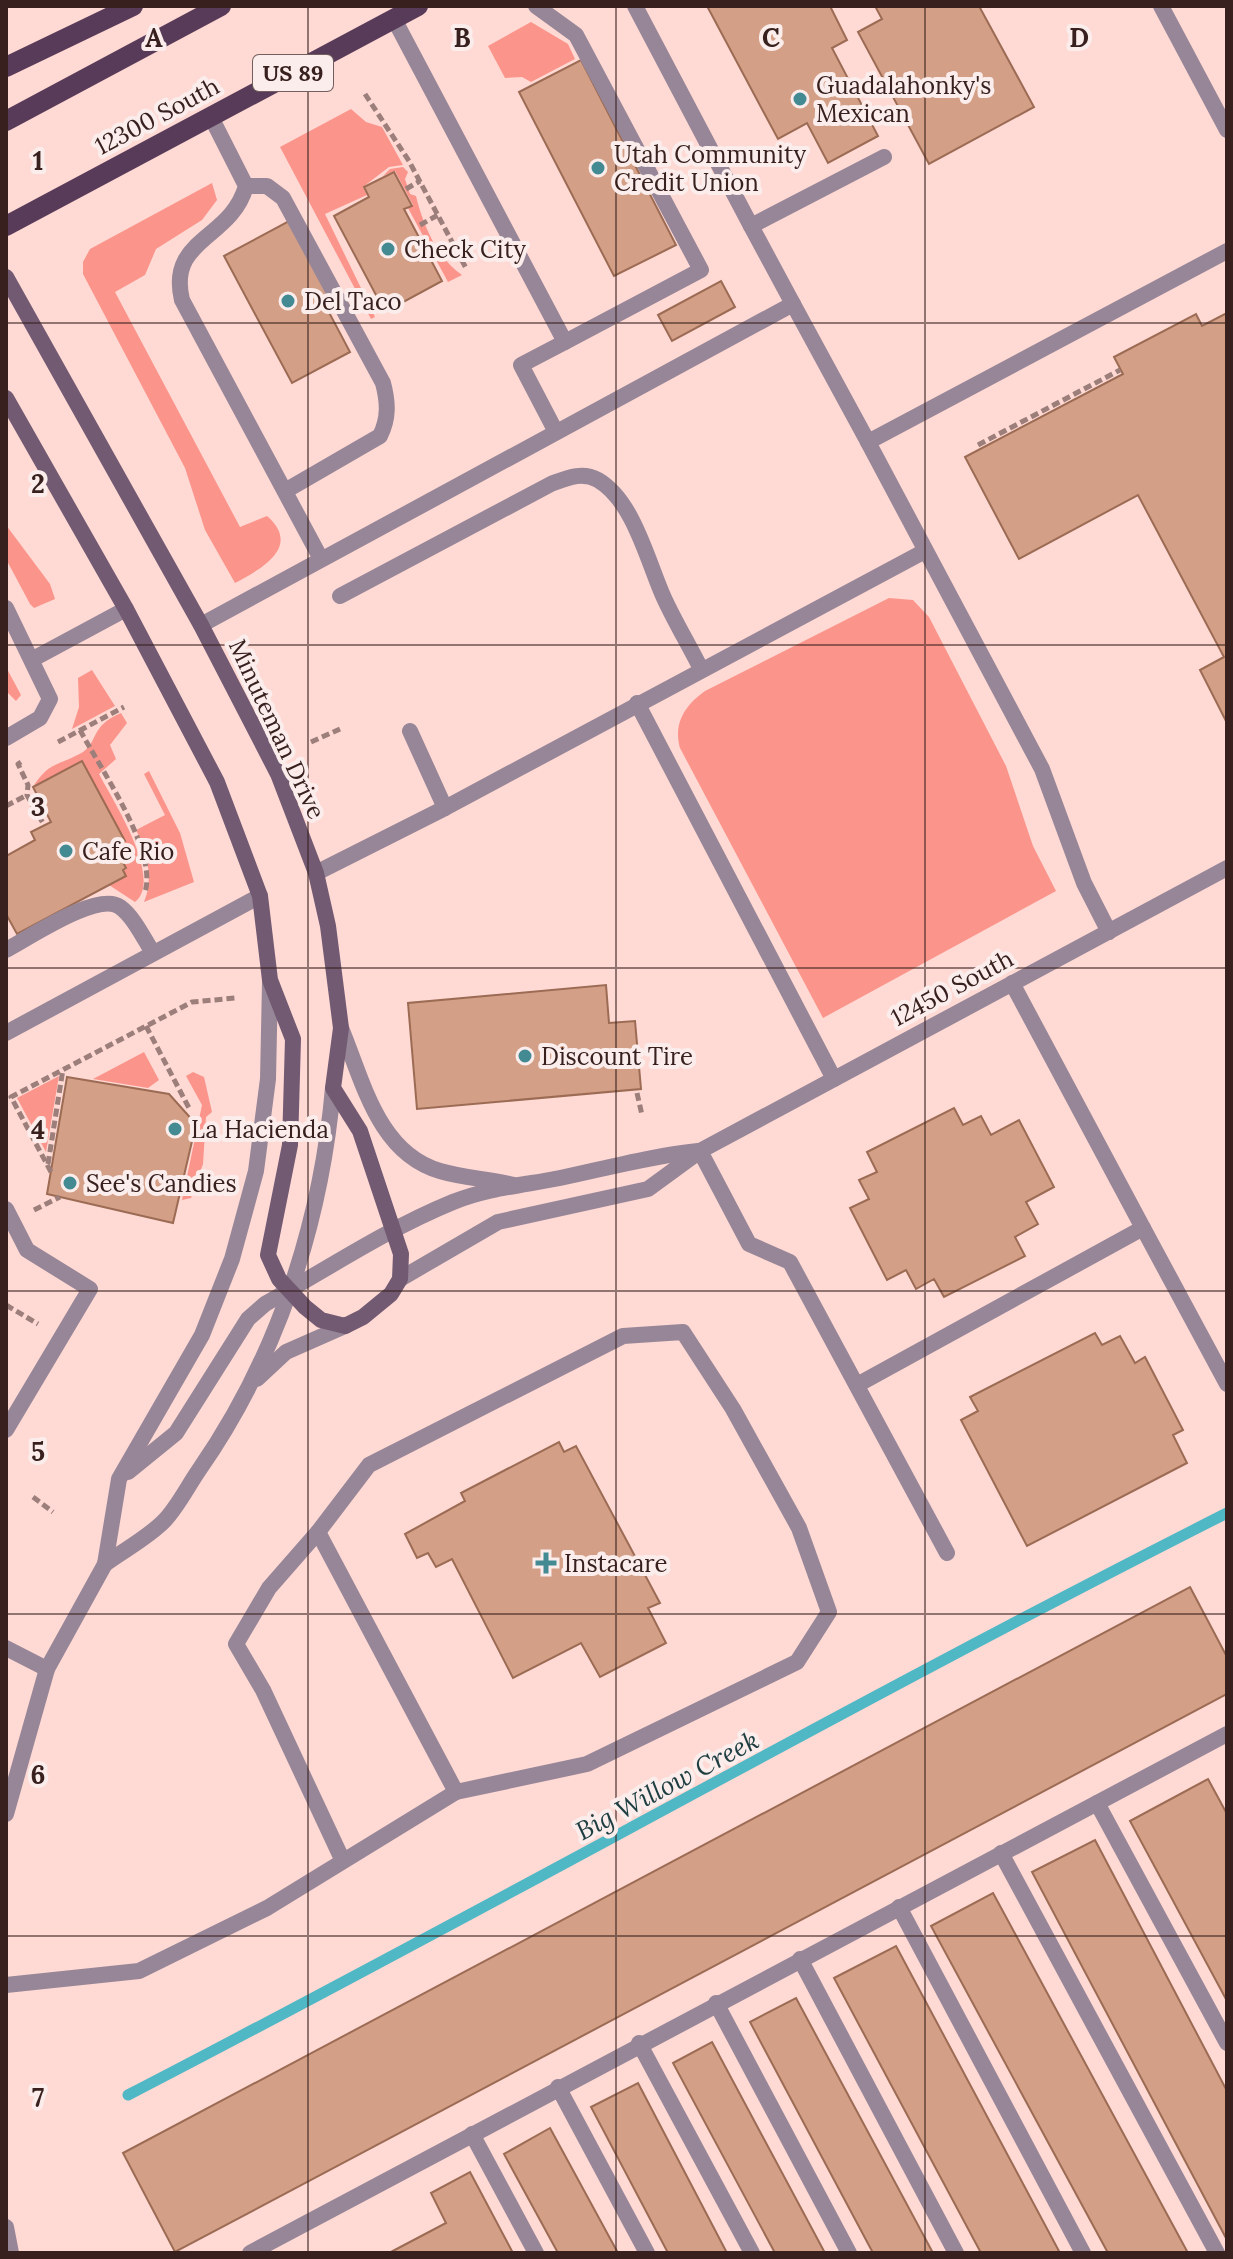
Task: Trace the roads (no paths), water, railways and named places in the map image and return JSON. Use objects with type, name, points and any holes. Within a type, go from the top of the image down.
[{"type":"main road","points":[[6,67],[133,6]]},
{"type":"main road","points":[[6,121],[221,6]]},
{"type":"main road","name":"12300 South","points":[[6,226],[418,6]]},
{"type":"main road","name":"Minuteman Drive","points":[[6,277],[201,625],[278,774],[316,873],[332,952],[341,1028],[333,1088]]},
{"type":"main road","name":"Minuteman Drive","points":[[6,398],[126,609],[217,782],[260,896],[270,980]]},
{"type":"main road","points":[[270,980],[293,1039],[290,1145],[268,1255],[272,1269],[289,1290],[321,1320],[345,1326],[381,1305],[400,1279],[401,1254],[360,1131],[333,1088]]},
{"type":"street","points":[[536,6],[576,35],[701,270],[521,365],[556,432]]},
{"type":"street","points":[[635,6],[1042,769],[1084,883],[1109,932]]},
{"type":"street","points":[[1161,6],[1227,130]]},
{"type":"street","points":[[394,19],[565,342]]},
{"type":"street","points":[[211,117],[246,186],[237,211],[191,251],[180,268],[178,284],[182,300],[321,559]]},
{"type":"street","points":[[751,226],[884,157]]},
{"type":"street","points":[[246,186],[267,186],[276,190],[292,210],[383,383],[387,399],[385,424],[380,436],[285,491]]},
{"type":"street","points":[[868,442],[1227,251]]},
{"type":"street","points":[[201,625],[793,304]]},
{"type":"street","points":[[340,596],[551,484],[570,477],[585,476],[597,479],[617,498],[652,559],[663,595],[701,669]]},
{"type":"street","points":[[316,873],[445,808],[925,551]]},
{"type":"street","points":[[6,608],[50,699],[40,718],[6,738]]},
{"type":"street","points":[[33,659],[126,609]]},
{"type":"street","points":[[637,703],[834,1079]]},
{"type":"street","points":[[410,731],[445,808]]},
{"type":"street","name":"12450 South","points":[[400,1279],[498,1222],[648,1189],[700,1151],[1227,868]]},
{"type":"street","points":[[6,1033],[260,896]]},
{"type":"street","points":[[6,950],[92,904],[111,902],[123,909],[153,953]]},
{"type":"street","name":"Minuteman Drive","points":[[6,1814],[47,1669],[105,1564],[119,1479],[202,1335],[232,1259],[256,1171],[268,1079],[270,980]]},
{"type":"street","points":[[1012,983],[1227,1384]]},
{"type":"street","points":[[341,1028],[377,1116],[394,1144],[411,1158],[441,1172],[516,1185]]},
{"type":"street","name":"Minuteman Drive","points":[[105,1564],[164,1521],[211,1453],[252,1383],[289,1290],[321,1186],[333,1088]]},
{"type":"street","points":[[700,1151],[749,1244],[790,1262],[947,1553]]},
{"type":"street","name":"12450 South","points":[[119,1479],[176,1433],[248,1319],[289,1290],[395,1229],[457,1200],[516,1185],[599,1170],[645,1157],[700,1151]]},
{"type":"street","points":[[6,1209],[27,1250],[90,1289],[6,1430]]},
{"type":"street","points":[[857,1385],[1143,1228]]},
{"type":"street","points":[[252,1383],[286,1352],[313,1337],[345,1326]]},
{"type":"street","points":[[6,1985],[139,1971],[267,1908],[342,1859],[456,1792],[587,1764],[797,1662],[829,1612],[799,1528],[733,1409],[683,1332],[623,1336],[369,1465],[318,1532],[269,1588],[236,1644],[263,1690],[342,1859]]},
{"type":"street","points":[[318,1532],[456,1792]]},
{"type":"street","points":[[6,1648],[47,1669]]},
{"type":"street","points":[[250,2253],[639,2043],[1227,1734]]},
{"type":"street","points":[[1097,1803],[1227,2043]]},
{"type":"street","points":[[1001,1853],[1217,2253]]},
{"type":"street","points":[[899,1907],[1083,2253]]},
{"type":"street","points":[[800,1959],[956,2253]]},
{"type":"street","points":[[716,2003],[849,2253]]},
{"type":"street","points":[[639,2043],[752,2253]]},
{"type":"street","points":[[558,2087],[647,2253]]},
{"type":"street","points":[[472,2134],[536,2253]]},
{"type":"street","points":[[6,2227],[11,2253]]},
{"type":"waterway","name":"Big Willow Creek","points":[[128,2095],[951,1656],[1227,1513]]},
{"type":"place","name":"Guadalahonky's Mexican","points":[[800,99]]},
{"type":"place","name":"Utah Community Credit Union","points":[[598,168]]},
{"type":"place","name":"Check City","points":[[388,249]]},
{"type":"place","name":"Del Taco","points":[[288,301]]},
{"type":"place","name":"Cafe Rio","points":[[66,851]]},
{"type":"place","name":"Discount Tire","points":[[525,1056]]},
{"type":"place","name":"La Hacienda","points":[[175,1129]]},
{"type":"place","name":"See's Candies","points":[[70,1183]]},
{"type":"place","name":"Instacare","points":[[546,1563]]}]
